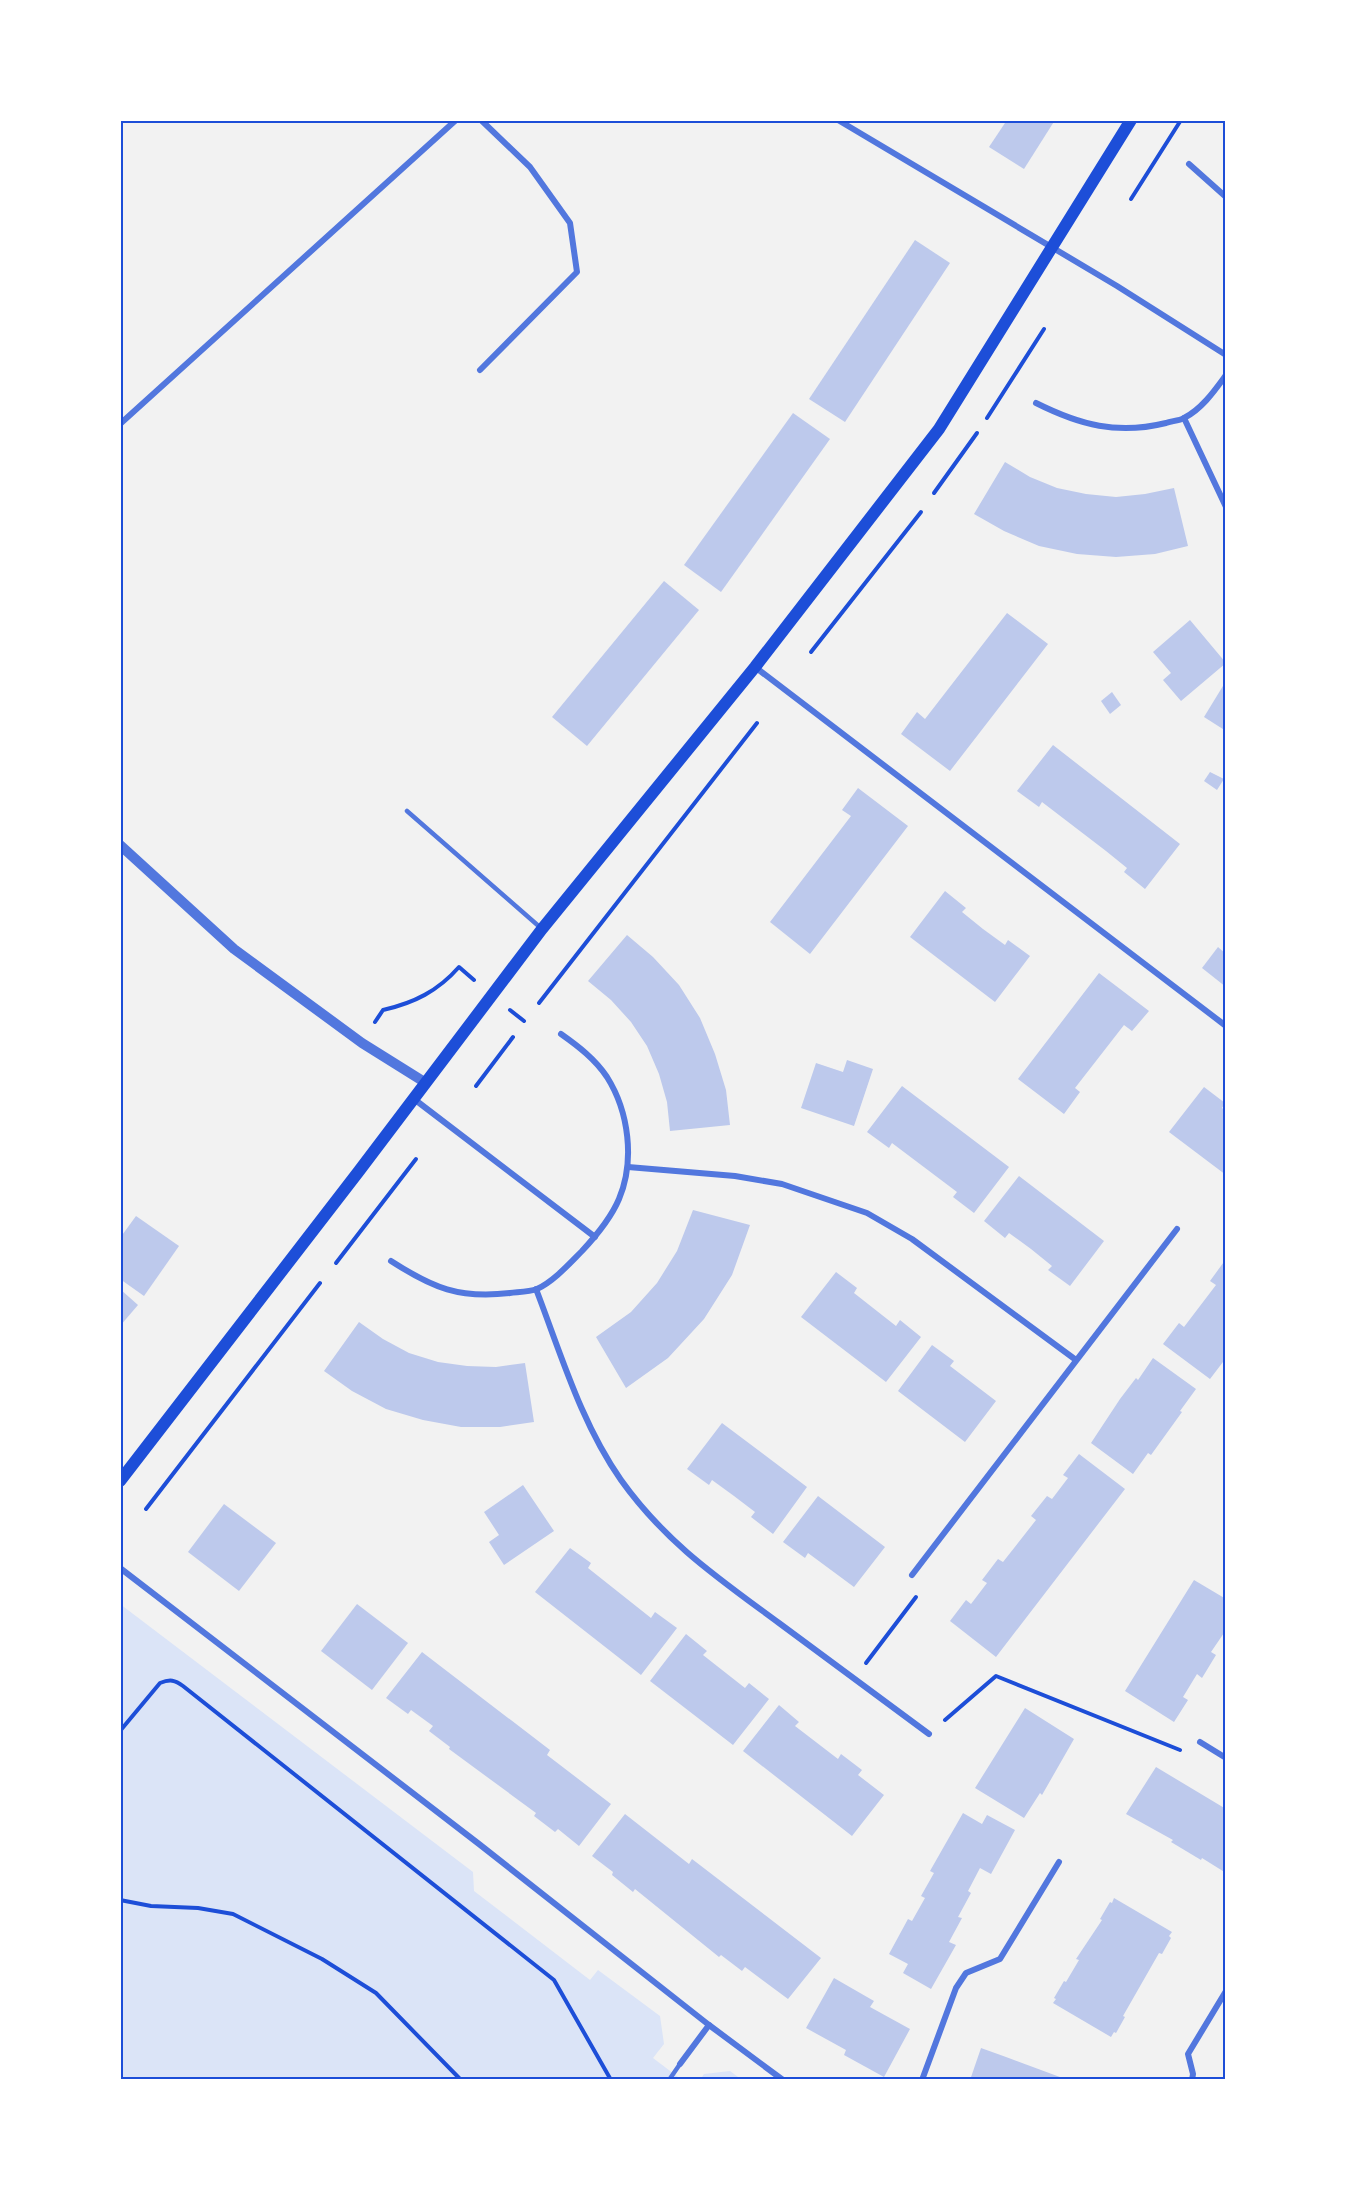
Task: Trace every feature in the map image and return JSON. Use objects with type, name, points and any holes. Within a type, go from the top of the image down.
[{"type":"main road","points":[[120,1481],[542,929],[755,667],[939,429],[1131,120]]},
{"type":"street","points":[[120,424],[456,120]]},
{"type":"street","points":[[480,120],[530,167],[570,223],[577,272],[480,370]]},
{"type":"street","points":[[838,120],[1053,248],[1226,355]]},
{"type":"street","points":[[1189,164],[1226,197]]},
{"type":"street","points":[[1036,403],[1064,417],[1097,427],[1147,428],[1184,418],[1212,395],[1226,375]]},
{"type":"street","points":[[1184,418],[1226,507]]},
{"type":"street","points":[[755,667],[1226,1026]]},
{"type":"street","points":[[120,845],[234,949],[362,1043],[426,1083]]},
{"type":"street","points":[[391,1261],[421,1280],[462,1294],[498,1294],[536,1289],[563,1270],[595,1237],[619,1200],[628,1167],[627,1134],[622,1108],[607,1077],[585,1051],[561,1034]]},
{"type":"street","points":[[414,1099],[595,1237]]},
{"type":"street","points":[[628,1167],[735,1176],[782,1184],[867,1213],[912,1239],[1076,1360]]},
{"type":"street","points":[[912,1575],[1177,1229]]},
{"type":"street","points":[[536,1289],[577,1400],[600,1447],[650,1518],[693,1560],[929,1734]]},
{"type":"street","points":[[120,1568],[783,2080]]},
{"type":"street","points":[[1200,1742],[1226,1758]]},
{"type":"street","points":[[922,2080],[956,1988],[966,1973],[1000,1959],[1059,1862]]},
{"type":"street","points":[[1192,2080],[1193,2074],[1188,2054],[1226,1991]]},
{"type":"street","points":[[680,2064],[709,2025]]},
{"type":"lane","points":[[407,811],[542,929]]},
{"type":"lane","points":[[669,2080],[680,2064]]},
{"type":"path","points":[[1131,199],[1181,120]]},
{"type":"path","points":[[987,418],[1044,329]]},
{"type":"path","points":[[934,493],[977,433]]},
{"type":"path","points":[[811,652],[921,512]]},
{"type":"path","points":[[539,1003],[757,723]]},
{"type":"path","points":[[383,1010],[404,1005],[435,989],[459,967],[471,977]]},
{"type":"path","points":[[514,1013],[524,1022]]},
{"type":"path","points":[[476,1086],[513,1037]]},
{"type":"path","points":[[336,1263],[416,1159]]},
{"type":"path","points":[[146,1509],[320,1283]]},
{"type":"path","points":[[854,1678],[922,1589],[912,1575]]},
{"type":"path","points":[[929,1734],[996,1676],[1179,1751],[1200,1742]]},
{"type":"path","points":[[120,1731],[160,1683],[168,1680],[176,1681],[554,1980],[611,2080]]},
{"type":"path","points":[[120,1900],[152,1906],[198,1908],[233,1914],[322,1959],[376,1994],[460,2080]]},
{"type":"shaded area","points":[[120,1604],[473,1872],[474,1891],[590,1980],[598,1970],[660,2016],[664,2044],[653,2058],[682,2080],[120,2080]]},
{"type":"shaded area","points":[[730,2071],[742,2080],[700,2080],[704,2074]]},
{"type":"building","points":[[1007,120],[1055,120],[1024,169],[989,147]]},
{"type":"building","points":[[915,240],[950,263],[845,422],[809,399]]},
{"type":"building","points":[[793,413],[830,439],[721,592],[684,565]]},
{"type":"building","points":[[1005,462],[1030,477],[1057,488],[1086,494],[1116,497],[1174,488],[1188,546],[1155,554],[1116,557],[1077,554],[1039,546],[1004,531],[974,514]]},
{"type":"building","points":[[664,581],[699,610],[587,746],[552,717]]},
{"type":"building","points":[[1007,613],[1048,644],[950,771],[901,734],[917,712],[925,719]]},
{"type":"building","points":[[1190,620],[1226,663],[1181,701],[1163,680],[1171,673],[1153,652]]},
{"type":"building","points":[[1226,681],[1226,731],[1204,717]]},
{"type":"building","points":[[1112,692],[1121,705],[1110,714],[1101,701]]},
{"type":"building","points":[[1053,745],[1180,844],[1145,889],[1124,872],[1127,868],[1042,802],[1039,807],[1017,791]]},
{"type":"building","points":[[1210,772],[1224,779],[1217,790],[1204,781]]},
{"type":"building","points":[[858,788],[908,826],[810,954],[770,922],[851,816],[842,810]]},
{"type":"building","points":[[945,891],[966,908],[962,912],[983,929],[1005,945],[1008,940],[1030,956],[995,1002],[910,937]]},
{"type":"building","points":[[627,935],[653,957],[679,985],[700,1018],[715,1054],[726,1090],[730,1125],[670,1131],[667,1102],[659,1074],[647,1046],[631,1022],[611,1000],[588,981]]},
{"type":"building","points":[[1218,947],[1226,954],[1226,987],[1202,968]]},
{"type":"building","points":[[1099,973],[1149,1011],[1132,1031],[1124,1025],[1075,1088],[1080,1092],[1064,1114],[1018,1079]]},
{"type":"building","points":[[847,1060],[873,1069],[854,1126],[801,1108],[816,1063],[843,1072]]},
{"type":"building","points":[[902,1086],[1009,1167],[974,1213],[953,1197],[957,1192],[892,1143],[889,1148],[867,1132]]},
{"type":"building","points":[[1204,1087],[1225,1103],[1222,1108],[1226,1111],[1226,1175],[1169,1132]]},
{"type":"building","points":[[1019,1176],[1104,1241],[1070,1286],[1048,1270],[1052,1266],[1031,1249],[1009,1233],[1005,1238],[984,1221]]},
{"type":"building","points":[[693,1210],[750,1225],[732,1275],[704,1319],[668,1358],[626,1388],[596,1337],[631,1312],[657,1283],[677,1251]]},
{"type":"building","points":[[136,1216],[179,1246],[144,1296],[120,1279],[120,1238]]},
{"type":"building","points":[[1226,1259],[1226,1358],[1210,1379],[1163,1344],[1179,1323],[1184,1327],[1216,1285],[1210,1281]]},
{"type":"building","points":[[836,1272],[857,1288],[854,1293],[896,1326],[900,1320],[921,1337],[886,1382],[801,1317]]},
{"type":"building","points":[[120,1289],[138,1305],[120,1326]]},
{"type":"building","points":[[359,1322],[383,1339],[409,1353],[438,1362],[496,1367],[525,1363],[534,1422],[500,1427],[461,1427],[423,1420],[386,1409],[352,1391],[324,1371]]},
{"type":"building","points":[[932,1345],[954,1361],[950,1366],[996,1401],[965,1442],[898,1391]]},
{"type":"building","points":[[1153,1358],[1196,1389],[1151,1455],[1148,1453],[1133,1474],[1091,1443],[1120,1399],[1136,1378],[1138,1380]]},
{"type":"building","points":[[722,1423],[807,1487],[773,1534],[751,1517],[755,1512],[734,1496],[712,1480],[709,1485],[687,1469]]},
{"type":"building","points":[[1079,1454],[1125,1489],[996,1657],[950,1621],[966,1600],[971,1604],[987,1583],[982,1580],[998,1559],[1003,1562],[1036,1520],[1031,1516],[1047,1496],[1052,1499],[1068,1478],[1063,1475]]},
{"type":"building","points":[[523,1485],[554,1531],[504,1565],[489,1542],[499,1535],[484,1512]]},
{"type":"building","points":[[818,1496],[885,1547],[854,1587],[808,1553],[805,1558],[783,1542]]},
{"type":"building","points":[[224,1504],[276,1543],[239,1591],[188,1552]]},
{"type":"building","points":[[570,1548],[591,1563],[588,1568],[651,1618],[655,1612],[677,1628],[641,1675],[535,1592]]},
{"type":"building","points":[[1194,1580],[1226,1599],[1226,1630],[1211,1652],[1216,1655],[1202,1678],[1197,1674],[1183,1697],[1188,1700],[1174,1722],[1125,1691]]},
{"type":"building","points":[[357,1604],[408,1643],[372,1690],[321,1651]]},
{"type":"building","points":[[686,1634],[707,1651],[703,1655],[745,1688],[749,1683],[769,1699],[733,1745],[650,1681]]},
{"type":"building","points":[[422,1652],[550,1750],[547,1755],[611,1804],[579,1846],[558,1829],[555,1832],[534,1816],[536,1813],[449,1749],[450,1747],[429,1731],[433,1726],[411,1710],[408,1714],[386,1698]]},
{"type":"building","points":[[779,1705],[799,1722],[795,1726],[838,1759],[841,1754],[862,1770],[858,1775],[884,1795],[852,1836],[743,1751]]},
{"type":"building","points":[[1025,1708],[1074,1739],[1042,1795],[1040,1793],[1024,1818],[975,1788]]},
{"type":"building","points":[[1156,1767],[1226,1809],[1226,1873],[1126,1814]]},
{"type":"building","points":[[963,1813],[982,1824],[987,1815],[1015,1830],[991,1874],[980,1868],[968,1891],[971,1893],[958,1917],[962,1918],[949,1942],[956,1945],[931,1989],[903,1973],[908,1964],[889,1954],[908,1919],[912,1921],[925,1898],[921,1896],[934,1873],[930,1871]]},
{"type":"building","points":[[625,1814],[689,1864],[692,1859],[821,1958],[788,1999],[745,1967],[742,1971],[721,1955],[719,1957],[635,1889],[633,1892],[612,1875],[613,1872],[592,1856]]},
{"type":"building","points":[[1114,1898],[1172,1932],[1162,1954],[1159,1953],[1123,2016],[1125,2017],[1116,2033],[1114,2032],[1111,2037],[1053,2003],[1064,1981],[1066,1982],[1079,1960],[1076,1959]]},
{"type":"building","points":[[834,1978],[874,2001],[870,2007],[910,2029],[884,2077],[844,2055],[846,2050],[806,2028]]},
{"type":"building","points":[[981,2048],[1006,2057],[1068,2080],[970,2080]]}]
